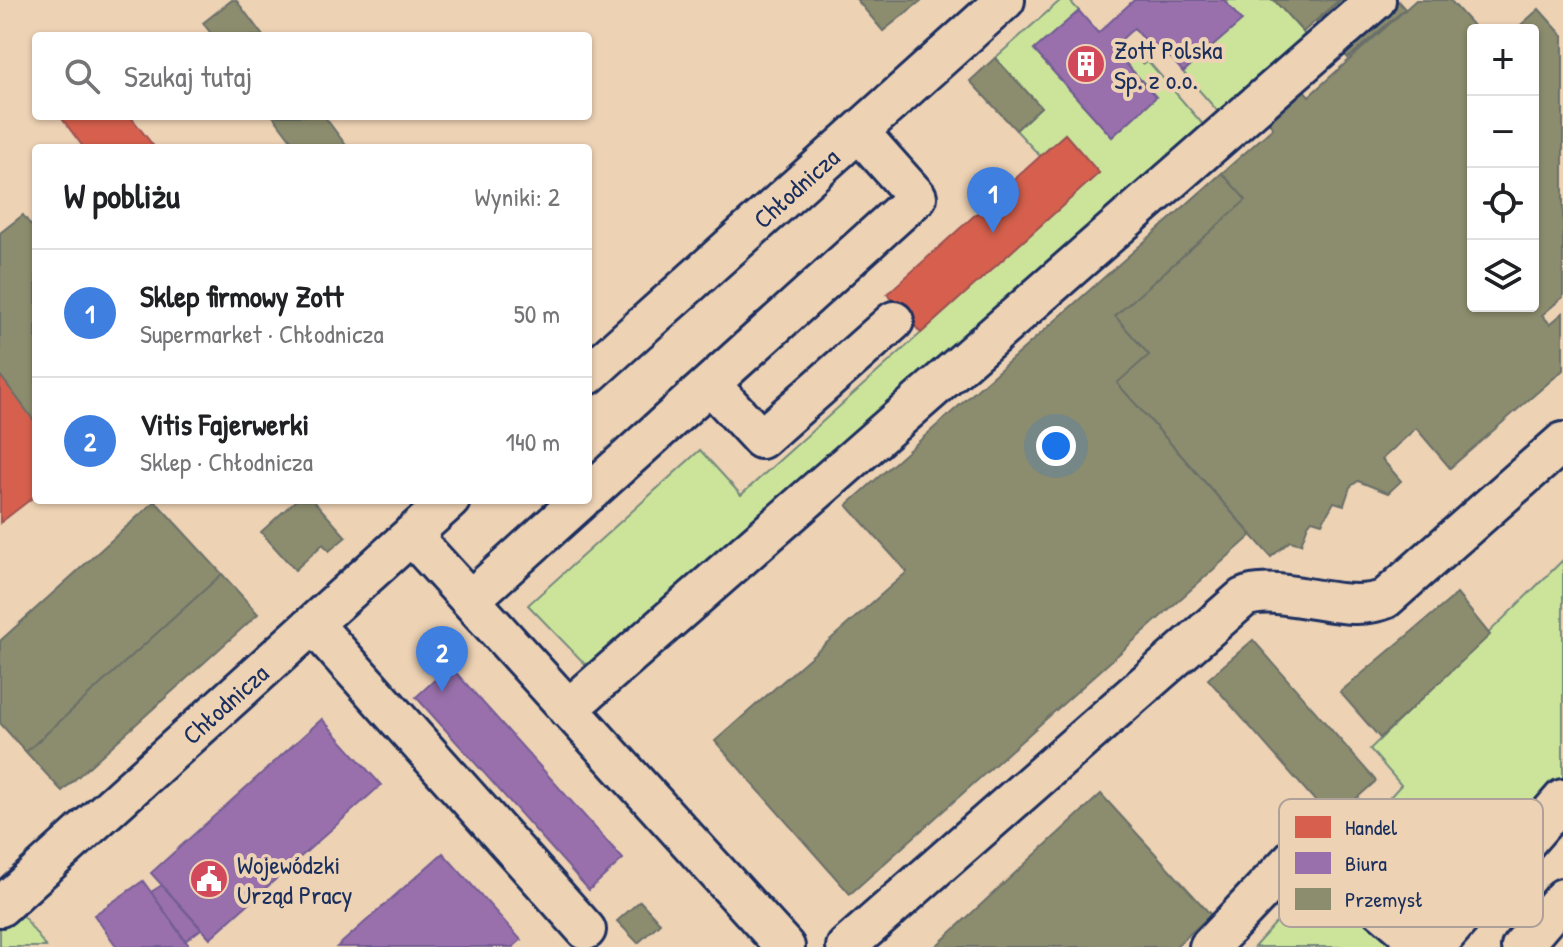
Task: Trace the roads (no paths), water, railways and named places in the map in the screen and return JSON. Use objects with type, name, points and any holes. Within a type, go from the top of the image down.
[{"type":"street","name":"Chłodnicza","points":[[592,371],[1005,0]]},
{"type":"street","points":[[568,709],[1376,0]]},
{"type":"street","points":[[592,490],[917,197],[859,132]]},
{"type":"street","points":[[710,384],[761,439],[894,321]]},
{"type":"street","points":[[846,947],[1243,598],[1262,595],[1364,605],[1385,599],[1563,442]]},
{"type":"street","name":"Chłodnicza","points":[[0,907],[446,504]]},
{"type":"street","points":[[470,600],[577,504]]},
{"type":"street","points":[[411,535],[785,947]]},
{"type":"street","points":[[313,624],[586,930]]},
{"type":"street","points":[[1543,822],[1563,799]]},
{"type":"street","points":[[1209,947],[1279,873]]},
{"type":"street","points":[[1543,921],[1563,898]]},
{"type":"street","points":[[1403,927],[1426,947]]},
{"type":"street","points":[[1435,947],[1452,927]]},
{"type":"street","points":[[1521,947],[1538,927]]},
{"type":"place","name":"Zott Polska Sp. z o.o.","points":[[1086,64]]},
{"type":"place","name":"Sklep firmowy Zott","points":[[993,233]]},
{"type":"place","name":"Vitis Fajerwerki","points":[[442,692]]},
{"type":"place","name":"Wojewódzki Urząd Pracy","points":[[209,879]]}]
